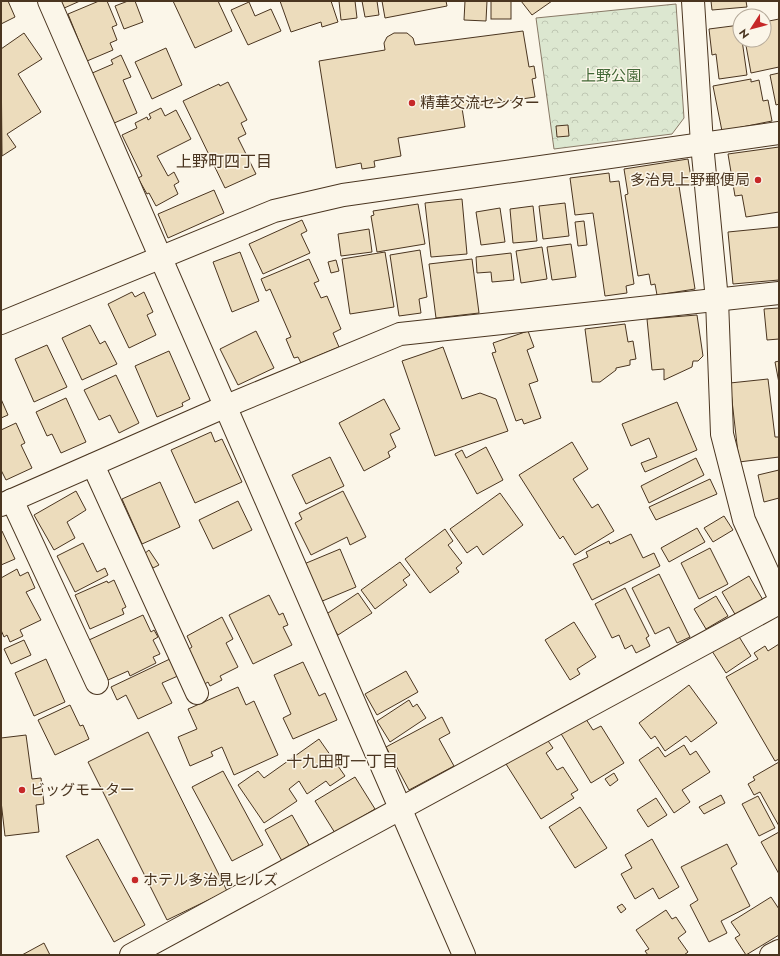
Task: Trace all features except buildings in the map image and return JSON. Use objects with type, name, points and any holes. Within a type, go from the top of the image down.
[{"type":"street","points":[[48,1],[162,258],[224,407],[464,955]]},
{"type":"street","points":[[693,1],[702,144],[717,300],[722,434],[744,520],[779,597]]},
{"type":"street","points":[[1,323],[274,211],[343,195],[779,133]]},
{"type":"street","points":[[97,683],[7,503],[224,407],[400,334],[779,293]]},
{"type":"street","points":[[93,465],[197,692]]},
{"type":"street","points":[[131,955],[779,603]]},
{"type":"street","points":[[771,955],[779,951]]},
{"type":"green space","name":"上野公園","points":[[676,4],[684,118],[672,134],[554,149],[536,18]]},
{"type":"place","name":"精華交流センター","points":[[412,103]]},
{"type":"place","name":"多治見上野郵便局","points":[[758,180]]},
{"type":"place","name":"ビッグモーター","points":[[22,790]]},
{"type":"place","name":"ホテル多治見ヒルズ","points":[[135,880]]},
{"type":"district","name":"上野町四丁目","points":[[224,161]]},
{"type":"district","name":"十九田町一丁目","points":[[342,761]]}]
